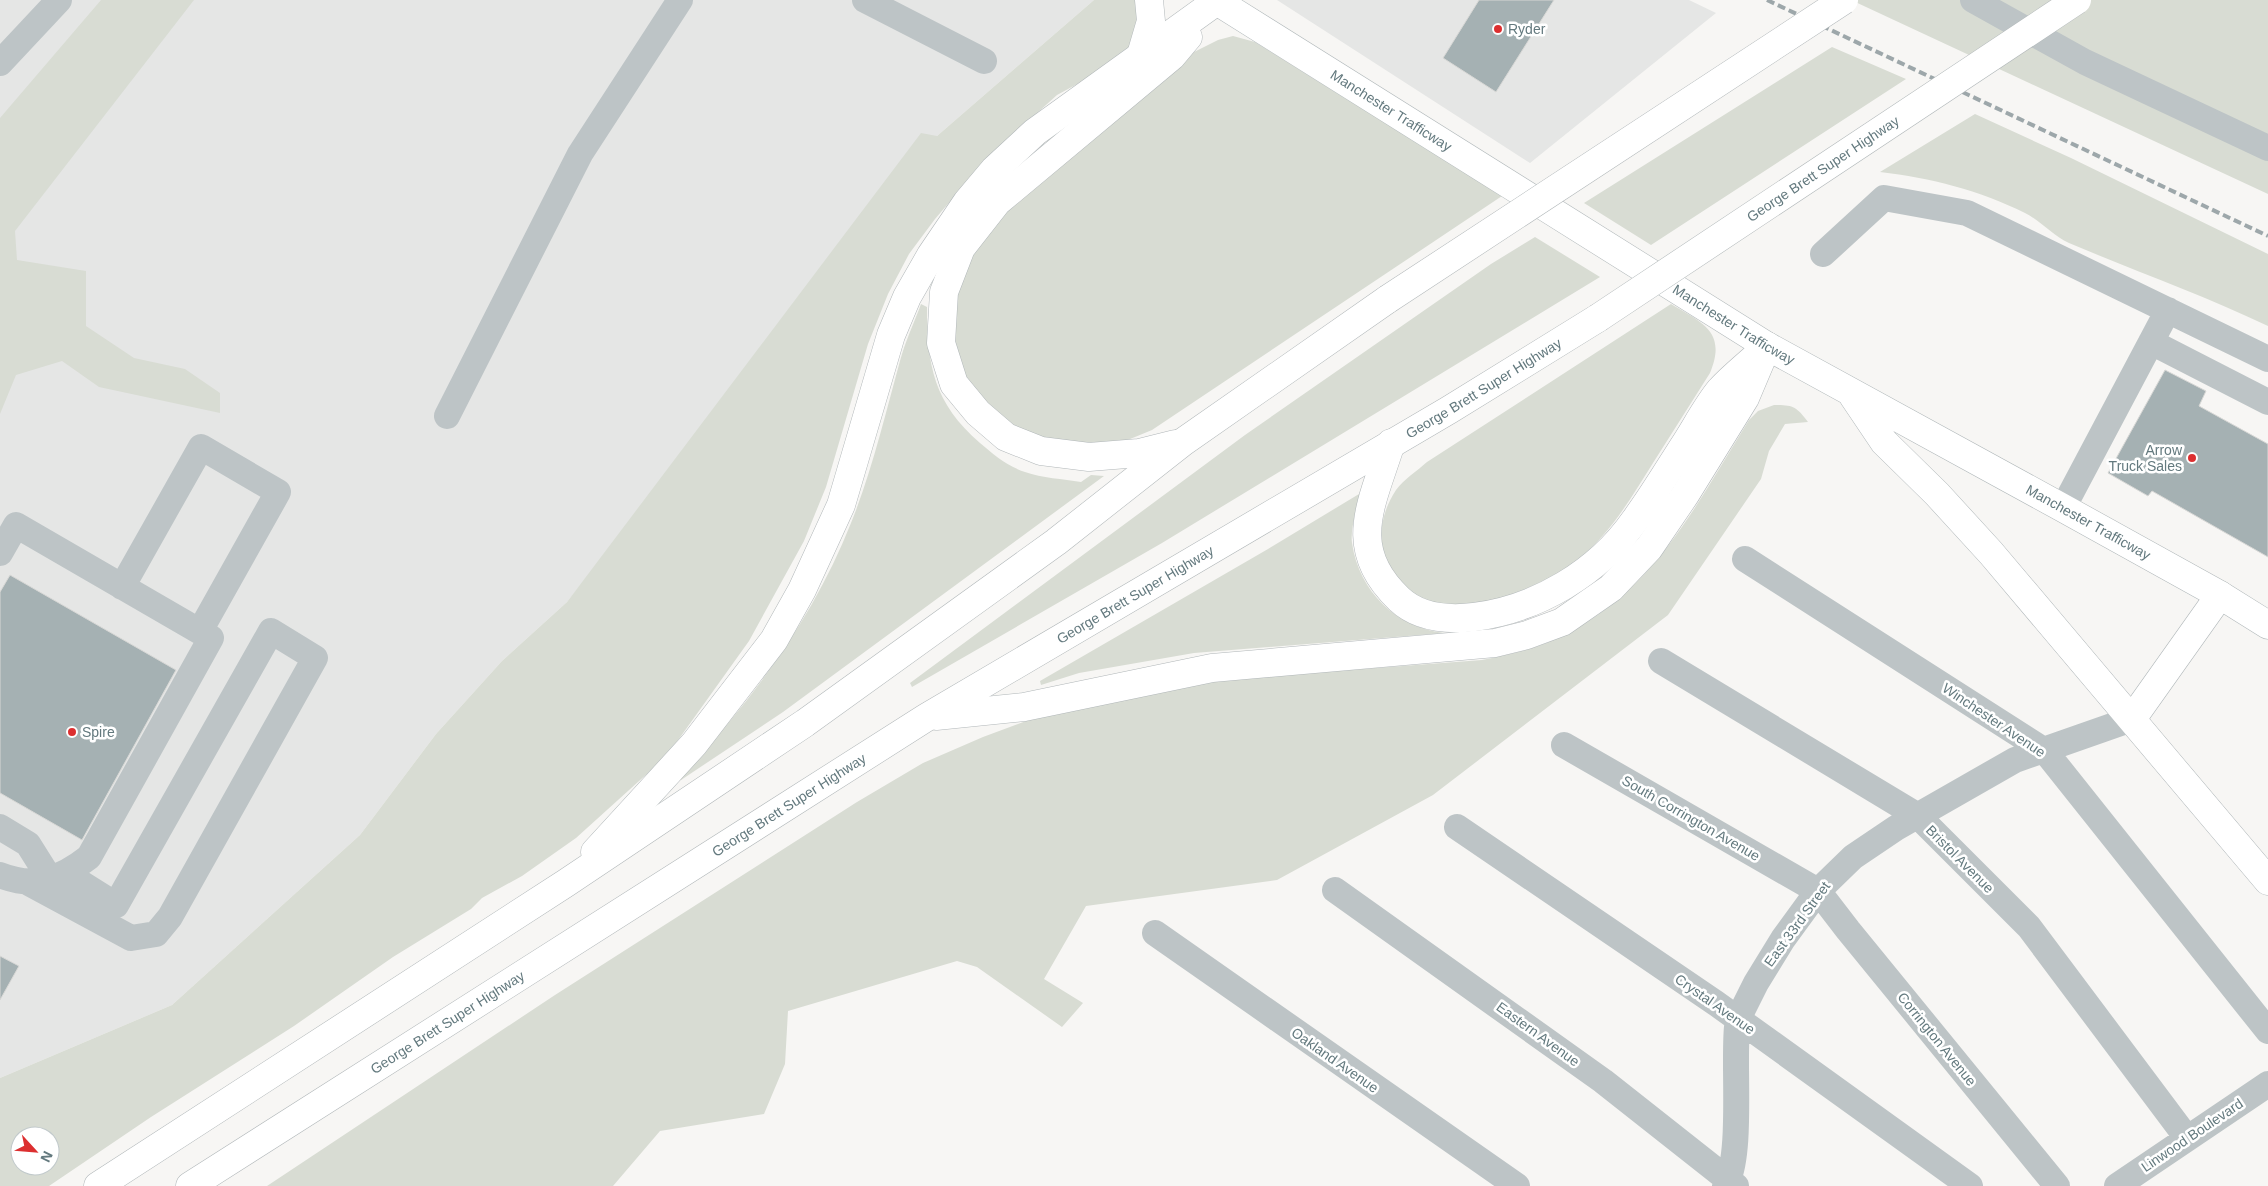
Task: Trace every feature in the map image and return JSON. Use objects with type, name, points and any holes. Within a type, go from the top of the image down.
[{"type":"main road","points":[[1141,55],[1151,21],[1149,0]]},
{"type":"main road","points":[[98,1186],[566,883],[821,711],[1056,542],[1183,442],[1388,299],[1844,0]]},
{"type":"main road","name":"George Brett Super Highway","points":[[190,1186],[250,1146],[927,717],[1448,410],[1598,318],[2077,0]]},
{"type":"main road","points":[[566,883],[694,744],[774,640],[802,590],[840,505],[891,335],[907,297],[931,255],[967,202],[994,170],[1035,132],[1216,1]]},
{"type":"main road","points":[[1183,442],[1139,453],[1089,457],[1041,451],[1006,437],[978,413],[954,384],[941,343],[944,292],[961,248],[997,202],[1172,56],[1216,1]]},
{"type":"main road","name":"Manchester Trafficway","points":[[1216,1],[1767,346],[2063,508],[2268,625]]},
{"type":"main road","points":[[1391,443],[1366,523],[1369,558],[1383,584],[1404,605],[1427,616],[1456,619],[1492,614],[1548,595],[1580,574],[1609,551],[1634,522],[1719,391],[1767,346]]},
{"type":"main road","points":[[927,717],[1024,707],[1212,668],[1495,643],[1527,635],[1562,622],[1611,588],[1649,548],[1686,495],[1745,398],[1767,346]]},
{"type":"main road","points":[[1851,393],[1884,442],[1937,494],[1991,553],[2268,881]]},
{"type":"main road","points":[[2132,719],[2220,596]]},
{"type":"main road","points":[[214,1186],[250,1146]]},
{"type":"street","points":[[0,63],[59,0]]},
{"type":"street","points":[[448,416],[580,154],[680,0]]},
{"type":"street","points":[[864,0],[984,61]]},
{"type":"street","points":[[1973,0],[2085,62],[2268,148]]},
{"type":"street","points":[[1823,254],[1884,198],[1967,213],[2268,359]]},
{"type":"street","points":[[2063,508],[2168,310]]},
{"type":"street","points":[[2151,342],[2268,402]]},
{"type":"street","points":[[122,587],[202,446],[278,492],[200,632]]},
{"type":"street","points":[[0,552],[16,526],[210,638],[89,856],[72,870],[48,878],[0,875]]},
{"type":"street","name":"Winchester Avenue","points":[[1745,559],[2045,750],[2268,1031]]},
{"type":"street","points":[[0,827],[28,844],[48,878],[110,915],[131,938],[156,934],[170,917],[315,658],[271,631],[110,915]]},
{"type":"street","name":"Bristol Avenue","points":[[1661,661],[1918,816],[2029,927],[2187,1138]]},
{"type":"street","name":"East 33rd Street","points":[[1730,1184],[1734,1150],[1735,1044],[1739,1020],[1756,983],[1783,939],[1818,891],[1832,875],[1853,857],[1918,816],[2015,760],[2132,719]]},
{"type":"street","name":"South Corrington Avenue","points":[[1564,745],[1818,891]]},
{"type":"street","name":"Crystal Avenue","points":[[1457,827],[1739,1020],[1970,1186]]},
{"type":"street","points":[[48,878],[110,915]]},
{"type":"street","name":"Eastern Avenue","points":[[1335,890],[1603,1081],[1730,1184]]},
{"type":"street","name":"Corrington Avenue","points":[[1818,891],[2058,1186]]},
{"type":"street","name":"Oakland Avenue","points":[[1155,934],[1516,1186]]},
{"type":"street","name":"Linwood Boulevard","points":[[2117,1186],[2268,1084]]},
{"type":"shaded area","points":[[0,0],[1094,0],[937,136],[567,602],[502,661],[436,734],[360,835],[172,1005],[0,1078]]},
{"type":"shaded area","points":[[101,0],[194,0],[15,231],[17,260],[86,271],[86,326],[134,358],[185,369],[220,393],[220,413],[99,387],[62,361],[16,375],[0,414],[0,118]]},
{"type":"shaded area","points":[[1094,0],[1142,0],[1134,44],[1105,69],[1057,95],[1014,134],[972,176],[935,219],[909,254],[888,294],[868,344],[826,487],[804,541],[749,641],[676,743],[649,772],[576,838],[522,876],[482,898],[471,909],[393,957],[294,1026],[151,1117],[49,1186],[0,1186],[0,1078],[172,1005],[360,835],[436,734],[502,661],[567,602],[921,133],[937,136]]},
{"type":"shaded area","points":[[1277,0],[1689,0],[1716,13],[1530,163]]},
{"type":"shaded area","points":[[1851,0],[2268,0],[2268,194]]},
{"type":"shaded area","points":[[1233,36],[1255,42],[1502,196],[1152,430],[1118,444],[1059,446],[1005,427],[966,381],[954,346],[952,314],[969,250],[994,220],[1192,53],[1218,40]]},
{"type":"shaded area","points":[[1832,47],[1906,79],[1651,245],[1584,203]]},
{"type":"shaded area","points":[[1975,114],[2071,158],[2268,254],[2268,326],[2194,293],[2069,243],[2031,216],[2008,205],[1954,186],[1880,172]]},
{"type":"shaded area","points":[[1535,237],[1600,277],[1162,543],[912,687],[910,683],[1245,435],[1491,264]]},
{"type":"shaded area","points":[[921,304],[927,307],[929,348],[936,382],[952,413],[980,443],[1018,470],[1032,474],[1081,482],[1091,475],[1104,476],[783,712],[681,780],[681,776],[732,719],[778,658],[799,626],[836,558],[865,483],[902,354]]},
{"type":"shaded area","points":[[1671,304],[1702,323],[1709,330],[1714,338],[1716,348],[1715,359],[1710,373],[1636,490],[1619,516],[1599,540],[1576,561],[1545,580],[1488,601],[1451,605],[1434,602],[1416,595],[1402,584],[1391,572],[1384,557],[1381,541],[1382,524],[1387,507],[1396,490],[1403,482],[1427,462]]},
{"type":"shaded area","points":[[1774,405],[1786,405],[1794,408],[1808,422],[1785,424],[1769,451],[1761,479],[1668,615],[1433,795],[1277,880],[1086,906],[1044,979],[1083,1003],[1062,1027],[977,967],[957,961],[788,1011],[785,1064],[764,1114],[660,1131],[613,1186],[267,1186],[555,995],[857,802],[923,763],[983,737],[1034,718],[1218,680],[1482,660],[1528,649],[1555,639],[1589,621],[1619,599],[1645,573],[1690,515],[1749,420],[1758,411]]},
{"type":"shaded area","points":[[1359,494],[1362,494],[1354,518],[1352,543],[1356,561],[1372,592],[1396,615],[1411,624],[1445,633],[1194,653],[1079,673],[1041,685],[1040,681]]},
{"type":"building","name":"Ryder","points":[[1479,0],[1554,0],[1496,92],[1443,58]]},
{"type":"building","name":"Arrow Truck Sales","points":[[2165,370],[2206,391],[2199,406],[2268,444],[2268,557],[2152,491],[2148,496],[2108,473]]},
{"type":"building","name":"Spire","points":[[10,575],[176,670],[82,840],[0,793],[0,592]]},
{"type":"building","points":[[0,956],[19,966],[0,1000]]},
{"type":"railway","points":[[1767,0],[2268,236]]},
{"type":"place","name":"Ryder","points":[[1498,29]]},
{"type":"place","name":"Arrow Truck Sales","points":[[2192,458]]},
{"type":"place","name":"Spire","points":[[72,732]]}]
